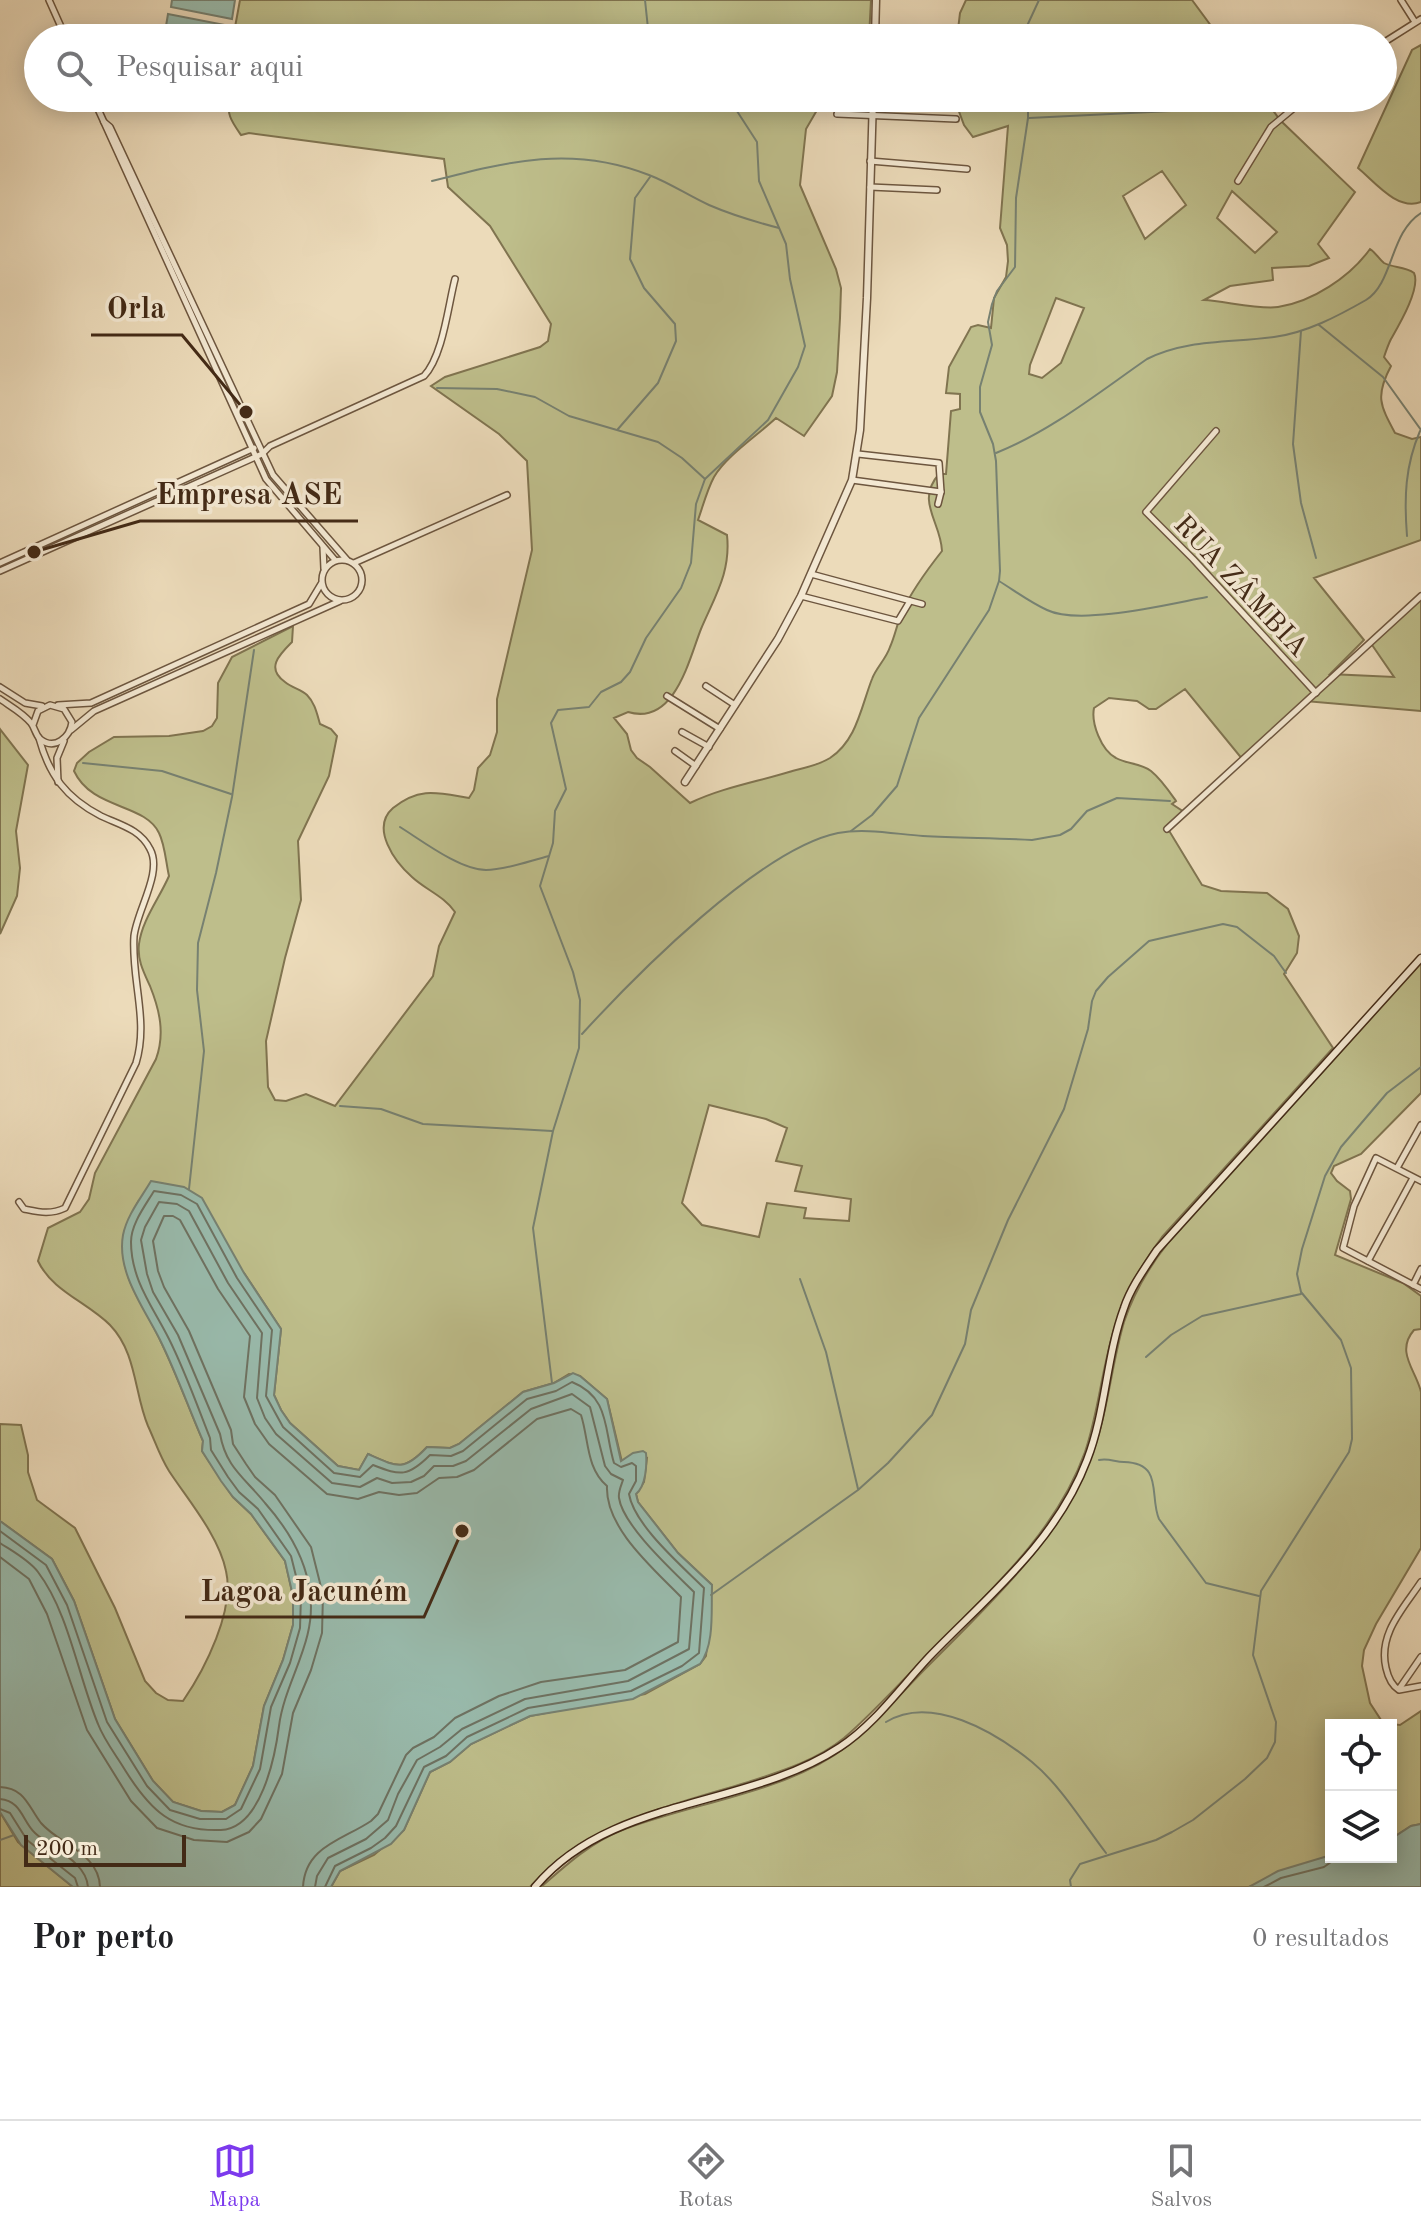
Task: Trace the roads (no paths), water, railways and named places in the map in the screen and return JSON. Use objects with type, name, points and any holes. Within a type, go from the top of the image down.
[{"type":"main road","points":[[875,24],[876,0]]},
{"type":"main road","points":[[685,782],[721,729],[801,596],[852,480],[858,454],[867,298],[872,114]]},
{"type":"main road","points":[[535,1887],[550,1871],[616,1828],[778,1776],[842,1746],[1011,1576],[1071,1497],[1086,1464],[1124,1307],[1151,1259],[1203,1197],[1421,958]]},
{"type":"street","points":[[49,0],[60,24]]},
{"type":"street","points":[[1397,34],[1418,20],[1401,0]]},
{"type":"street","points":[[59,783],[57,758],[67,736],[94,711],[348,600],[359,591],[361,574],[252,448],[99,112]]},
{"type":"street","points":[[1238,181],[1271,127],[1289,112]]},
{"type":"street","points":[[837,114],[956,119]]},
{"type":"street","points":[[103,122],[110,127],[259,446],[266,479],[335,560],[351,562],[507,495]]},
{"type":"street","points":[[870,161],[967,169]]},
{"type":"street","points":[[870,187],[937,190]]},
{"type":"street","points":[[0,563],[259,455],[270,446],[424,376],[431,368],[439,345],[455,279]]},
{"type":"street","name":"RUA ZÂMBIA","points":[[1216,431],[1146,512],[1316,693]]},
{"type":"street","points":[[0,571],[252,448],[270,446]]},
{"type":"street","points":[[858,454],[939,463],[941,492],[938,504]]},
{"type":"street","points":[[852,480],[941,492]]},
{"type":"street","points":[[0,687],[25,703],[43,707],[91,703],[309,604],[321,584],[323,546]]},
{"type":"street","points":[[324,569],[335,560]]},
{"type":"street","points":[[811,574],[922,604]]},
{"type":"street","points":[[321,584],[327,595],[340,601]]},
{"type":"street","points":[[801,596],[898,621],[910,601]]},
{"type":"street","points":[[1167,829],[1421,596]]},
{"type":"street","points":[[706,686],[735,705]]},
{"type":"street","points":[[667,696],[721,729]]},
{"type":"street","points":[[0,699],[33,725],[46,764],[59,783],[87,807],[128,827],[141,837],[151,850],[155,867],[134,935],[142,1045],[131,1075],[65,1208],[55,1213],[41,1212],[24,1209],[19,1202]]},
{"type":"street","points":[[58,705],[69,715],[71,730]]},
{"type":"street","points":[[33,725],[34,717],[43,707]]},
{"type":"street","points":[[682,732],[709,747]]},
{"type":"street","points":[[39,738],[53,744],[67,736]]},
{"type":"street","points":[[675,751],[696,766]]},
{"type":"street","points":[[1397,1168],[1421,1125]]},
{"type":"street","points":[[1421,1181],[1376,1158],[1354,1206],[1343,1248],[1421,1289]]},
{"type":"street","points":[[1368,1261],[1413,1178]]},
{"type":"street","points":[[1413,1285],[1421,1269]]},
{"type":"street","points":[[1421,1582],[1386,1636],[1383,1654],[1393,1686],[1399,1690],[1421,1686]]},
{"type":"street","points":[[1399,1690],[1421,1657]]},
{"type":"water","points":[[172,0],[235,0],[232,19],[171,7]]},
{"type":"water","points":[[168,14],[220,24],[166,24]]},
{"type":"water","points":[[151,1181],[184,1187],[202,1198],[244,1273],[281,1329],[274,1395],[281,1410],[290,1423],[338,1466],[359,1470],[368,1454],[400,1465],[412,1460],[427,1447],[450,1448],[523,1392],[554,1383],[573,1373],[607,1399],[621,1461],[633,1453],[646,1453],[644,1481],[636,1494],[638,1502],[678,1553],[712,1585],[710,1637],[700,1664],[633,1699],[530,1716],[471,1744],[450,1762],[430,1772],[404,1830],[391,1844],[340,1871],[331,1887],[73,1887],[21,1845],[0,1812],[0,1521],[52,1559],[74,1601],[115,1719],[153,1781],[173,1802],[201,1811],[222,1812],[235,1805],[253,1766],[264,1706],[293,1625],[293,1596],[285,1561],[251,1514],[233,1497],[202,1451],[203,1441],[173,1368],[128,1278],[122,1250],[123,1235],[131,1214]]},
{"type":"water","points":[[1421,1824],[1421,1887],[1249,1887],[1278,1871],[1325,1857],[1325,1863],[1397,1863],[1397,1835]]},
{"type":"waterway","points":[[645,0],[648,24]]},
{"type":"waterway","points":[[1028,24],[1039,0]]},
{"type":"waterway","points":[[552,1383],[533,1228],[553,1131],[579,1048],[580,1000],[573,972],[540,886],[553,843],[555,811],[566,789],[551,723],[558,710],[589,707],[601,692],[621,682],[630,672],[646,638],[681,588],[691,563],[696,504],[705,479],[768,420],[798,367],[805,346],[790,279],[786,244],[759,181],[757,142],[738,112]]},
{"type":"waterway","points":[[851,831],[872,815],[897,786],[919,718],[989,610],[999,581],[996,461],[993,444],[980,412],[980,387],[992,345],[988,322],[992,304],[997,291],[1015,267],[1016,198],[1028,112]]},
{"type":"waterway","points":[[1029,118],[1151,112]]},
{"type":"waterway","points":[[432,181],[514,162],[567,158],[594,160],[649,175],[718,209],[779,228]]},
{"type":"waterway","points":[[618,429],[658,383],[676,341],[675,324],[644,288],[630,259],[635,198],[650,177]]},
{"type":"waterway","points":[[996,453],[1055,423],[1147,359],[1193,345],[1298,332],[1366,300],[1382,282],[1403,232],[1421,213]]},
{"type":"waterway","points":[[1319,325],[1383,377],[1421,430]]},
{"type":"waterway","points":[[1301,331],[1293,444],[1301,503],[1316,558]]},
{"type":"waterway","points":[[437,388],[497,389],[535,397],[569,416],[658,442],[705,479]]},
{"type":"waterway","points":[[1407,536],[1407,482],[1420,431]]},
{"type":"waterway","points":[[999,581],[1047,610],[1081,616],[1125,612],[1207,597]]},
{"type":"waterway","points":[[189,1189],[204,1051],[197,990],[198,943],[232,797],[254,650]]},
{"type":"waterway","points":[[83,763],[162,771],[231,794]]},
{"type":"waterway","points":[[582,1034],[701,917],[773,863],[807,844],[838,833],[859,831],[1032,840],[1060,835],[1071,829],[1087,811],[1117,798],[1170,801]]},
{"type":"waterway","points":[[400,827],[441,853],[476,869],[501,869],[549,856]]},
{"type":"waterway","points":[[711,1595],[858,1490],[932,1415],[965,1344],[971,1310],[1008,1220],[1064,1109],[1088,1029],[1092,1001],[1108,977],[1149,941],[1223,924],[1237,927],[1274,956],[1286,973]]},
{"type":"waterway","points":[[1071,1887],[1070,1880],[1080,1864],[1156,1840],[1193,1820],[1245,1779],[1267,1758],[1275,1742],[1276,1722],[1253,1655],[1261,1591],[1349,1452],[1352,1439],[1351,1368],[1341,1340],[1301,1292],[1297,1274],[1302,1249],[1325,1176],[1341,1147],[1387,1093],[1421,1067]]},
{"type":"waterway","points":[[340,1106],[381,1109],[423,1124],[552,1131]]},
{"type":"waterway","points":[[800,1279],[826,1352],[858,1489]]},
{"type":"waterway","points":[[1146,1357],[1171,1335],[1202,1316],[1301,1294]]},
{"type":"waterway","points":[[1099,1460],[1137,1464],[1145,1468],[1153,1482],[1159,1519],[1206,1583],[1259,1596]]},
{"type":"waterway","points":[[886,1722],[904,1714],[942,1714],[962,1720],[1000,1739],[1053,1782],[1106,1853]]},
{"type":"waterway","points":[[0,1840],[14,1835]]},
{"type":"place","name":"Orla","points":[[246,412]]},
{"type":"place","name":"Empresa ASE","points":[[34,552]]},
{"type":"place","name":"Lagoa Jacuném","points":[[462,1531]]}]
